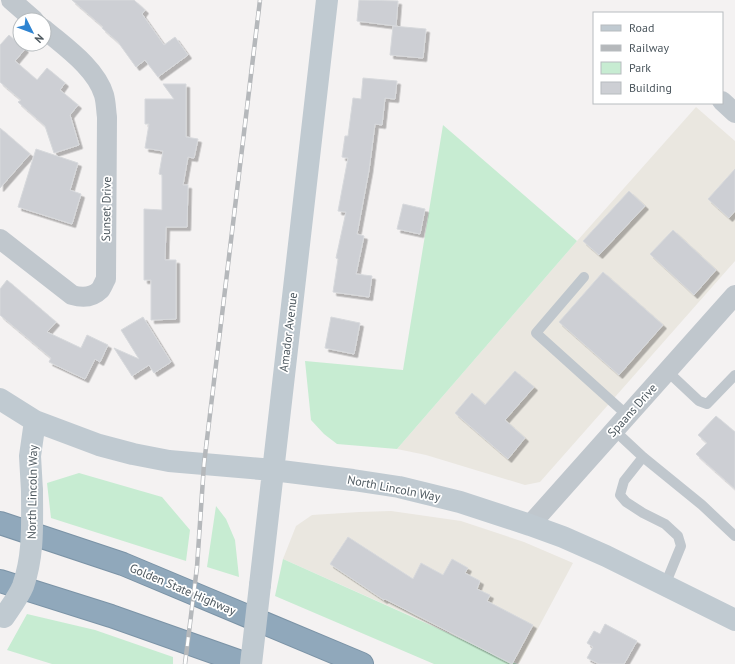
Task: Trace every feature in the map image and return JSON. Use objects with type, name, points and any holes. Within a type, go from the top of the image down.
[{"type":"highway","name":"Golden State Highway","points":[[0,524],[123,564],[362,664]]},
{"type":"highway","points":[[0,581],[111,616],[247,664]]},
{"type":"street","points":[[11,0],[25,12]]},
{"type":"street","name":"Amador Avenue","points":[[251,664],[327,0]]},
{"type":"street","name":"Sunset Drive","points":[[0,239],[72,295],[80,298],[91,296],[100,290],[106,279],[108,117],[104,96],[95,78],[85,65],[52,36]]},
{"type":"street","points":[[723,102],[735,113]]},
{"type":"street","name":"Spaans Drive","points":[[530,525],[735,294]]},
{"type":"street","name":"North Lincoln Way","points":[[0,399],[35,421],[98,445],[134,454],[169,461],[273,470],[353,480],[399,488],[460,502],[563,537],[606,556],[735,620]]},
{"type":"street","name":"North Lincoln Way","points":[[2,621],[22,587],[30,563],[33,534],[30,456],[35,421]]},
{"type":"lane","points":[[584,277],[536,333],[627,415]]},
{"type":"lane","points":[[667,371],[699,401],[707,404],[735,375]]},
{"type":"lane","points":[[614,430],[643,457],[702,505],[735,536]]},
{"type":"lane","points":[[643,457],[624,481],[620,495],[626,502],[643,513],[665,524],[678,536],[681,546],[665,586]]},
{"type":"shaded area","points":[[696,107],[735,141],[735,261],[540,482],[525,485],[426,455],[397,449],[577,241]]},
{"type":"shaded area","points":[[391,511],[461,521],[524,542],[573,563],[519,664],[283,559],[296,526],[312,515]]},
{"type":"green space","points":[[443,125],[577,241],[397,449],[337,444],[324,434],[311,420],[305,361],[403,370]]},
{"type":"green space","points":[[79,473],[162,497],[190,530],[186,561],[51,518],[47,483]]},
{"type":"green space","points":[[216,506],[226,519],[235,540],[239,577],[207,567]]},
{"type":"green space","points":[[283,559],[517,664],[434,664],[275,596]]},
{"type":"green space","points":[[27,614],[95,630],[173,657],[173,664],[52,664],[7,650]]},
{"type":"building","points":[[72,0],[134,0],[145,10],[142,14],[164,45],[175,37],[188,55],[158,77],[145,60],[136,67],[118,42]]},
{"type":"building","points":[[359,0],[398,1],[396,26],[357,21]]},
{"type":"building","points":[[393,26],[426,29],[423,58],[390,55]]},
{"type":"building","points":[[9,35],[12,38],[12,52],[22,52],[15,61],[37,80],[47,68],[65,83],[60,90],[78,105],[70,115],[79,145],[54,153],[45,126],[18,102],[21,100],[0,82],[0,45]]},
{"type":"building","points":[[363,78],[397,81],[395,99],[385,98],[382,125],[375,124],[369,170],[357,234],[364,236],[356,274],[372,276],[369,297],[333,292],[338,259],[336,258],[346,212],[338,211],[348,158],[342,157],[345,136],[348,136],[353,98],[361,99]]},
{"type":"building","points":[[163,84],[186,84],[186,137],[198,139],[194,158],[188,157],[183,185],[188,185],[187,227],[166,227],[165,260],[176,260],[176,319],[151,320],[151,280],[144,280],[144,209],[162,210],[162,175],[159,174],[163,151],[145,148],[149,124],[145,124],[145,99],[174,99]]},
{"type":"building","points":[[0,128],[30,154],[0,188]]},
{"type":"building","points":[[36,149],[78,163],[70,190],[81,194],[72,224],[18,207]]},
{"type":"building","points":[[735,169],[735,211],[729,218],[708,199]]},
{"type":"building","points":[[629,191],[645,206],[599,255],[583,241]]},
{"type":"building","points":[[403,204],[425,209],[420,234],[397,229]]},
{"type":"building","points":[[673,230],[716,270],[694,295],[650,254]]},
{"type":"building","points":[[603,272],[663,325],[619,375],[559,322]]},
{"type":"building","points":[[7,280],[56,322],[47,332],[81,348],[87,335],[108,345],[100,362],[95,359],[85,379],[49,362],[51,358],[0,315],[0,289]]},
{"type":"building","points":[[143,317],[171,362],[154,373],[149,365],[132,376],[114,348],[139,359],[121,330]]},
{"type":"building","points":[[331,317],[360,323],[354,354],[325,348]]},
{"type":"building","points":[[515,371],[534,387],[505,420],[525,438],[508,459],[455,413],[472,393],[485,405]]},
{"type":"building","points":[[716,416],[735,432],[735,489],[696,454],[707,443],[698,435]]},
{"type":"building","points":[[348,537],[413,579],[421,563],[443,575],[452,559],[468,568],[465,573],[480,581],[477,589],[490,595],[487,601],[533,625],[512,664],[385,599],[384,600],[330,564]]},
{"type":"building","points":[[605,624],[637,641],[624,664],[599,664],[587,658],[593,647],[587,643],[594,631],[600,634]]},
{"type":"railway","points":[[185,664],[197,567],[204,464],[260,0]]}]
